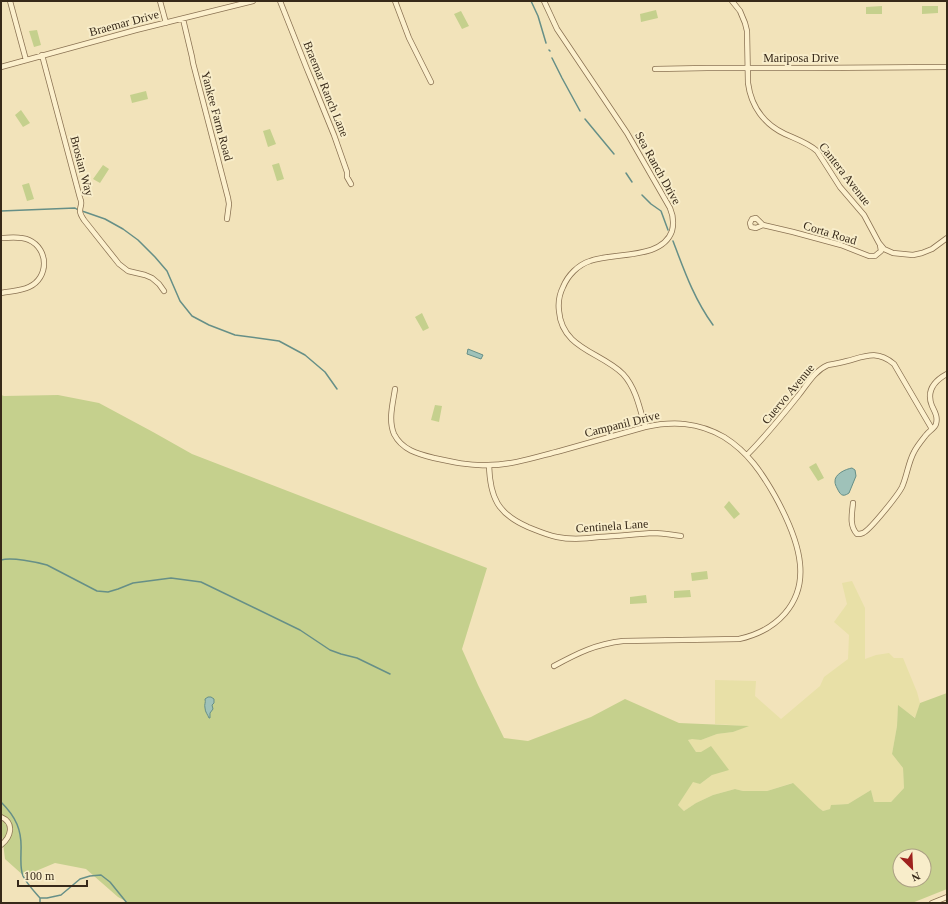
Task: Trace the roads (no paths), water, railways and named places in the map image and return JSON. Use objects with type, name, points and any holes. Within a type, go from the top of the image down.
[{"type":"street","points":[[10,1],[26,60]]},
{"type":"street","points":[[160,1],[166,23]]},
{"type":"street","name":"Braemar Drive","points":[[1,67],[42,55],[253,1]]},
{"type":"street","name":"Braemar Ranch Lane","points":[[280,1],[334,134],[347,172],[347,177],[351,184]]},
{"type":"street","points":[[394,1],[408,38],[431,82]]},
{"type":"street","name":"Sea Ranch Drive","points":[[544,1],[557,29],[627,133],[672,213],[673,228],[665,243],[651,250],[597,259],[583,264],[566,280],[559,299],[560,319],[566,332],[580,347],[613,366],[626,378],[640,406],[645,427]]},
{"type":"street","name":"Cantera Avenue","points":[[732,1],[740,11],[747,31],[749,91],[759,113],[771,125],[782,132],[812,146],[817,151],[840,187],[864,215],[879,243],[884,249],[893,253],[913,255],[932,249],[947,238]]},
{"type":"street","name":"Yankee Farm Road","points":[[183,19],[228,198],[229,208],[227,219]]},
{"type":"street","name":"Brosian Way","points":[[42,55],[82,202],[80,210],[81,215],[119,264],[128,271],[152,278],[164,291]]},
{"type":"street","name":"Mariposa Drive","points":[[655,69],[947,67]]},
{"type":"street","name":"Corta Road","points":[[763,225],[841,245],[869,256],[875,256],[881,251],[879,243]]},
{"type":"street","points":[[1,238],[23,238],[33,242],[42,253],[44,263],[41,276],[34,284],[26,288],[1,293]]},
{"type":"street","name":"Cuervo Avenue","points":[[747,455],[767,435],[816,373],[822,368],[869,355],[879,355],[888,358],[898,368],[910,392],[932,429]]},
{"type":"street","points":[[854,503],[851,524],[855,532],[859,534],[866,531],[897,495],[902,487],[913,453],[927,434],[935,427],[937,417],[931,404],[931,390],[940,378],[947,374]]},
{"type":"street","name":"Campanil Drive","points":[[394,389],[391,415],[391,423],[394,433],[405,447],[419,454],[458,463],[502,465],[528,460],[645,427],[680,423],[700,427],[723,437],[747,455],[763,475],[787,520],[800,559],[798,588],[794,600],[785,614],[772,626],[749,637],[729,640],[612,642],[575,654],[554,666]]},
{"type":"street","name":"Centinela Lane","points":[[489,465],[490,485],[494,498],[500,507],[513,519],[542,532],[558,537],[580,539],[656,533],[681,536]]},
{"type":"street","points":[[1,845],[7,839],[10,831],[10,826],[3,818]]},
{"type":"street","points":[[932,903],[947,897]]},
{"type":"water","points":[[468,349],[483,355],[481,359],[467,354]]},
{"type":"water","points":[[852,468],[855,470],[856,476],[849,493],[845,495],[840,494],[835,483],[835,479],[841,472]]},
{"type":"water","points":[[208,697],[214,699],[210,718],[205,707],[205,699]]},
{"type":"waterway","points":[[531,1],[538,16],[546,43]]},
{"type":"waterway","points":[[552,58],[580,111]]},
{"type":"waterway","points":[[585,119],[614,154]]},
{"type":"waterway","points":[[626,173],[632,182]]},
{"type":"waterway","points":[[642,195],[661,211],[668,230]]},
{"type":"waterway","points":[[1,211],[75,208],[78,210]]},
{"type":"waterway","points":[[82,211],[105,219],[123,229],[138,240],[167,271],[180,301],[192,316],[209,325],[235,335],[279,341],[305,355],[325,372],[337,389]]},
{"type":"waterway","points":[[673,241],[695,295],[713,325]]},
{"type":"waterway","points":[[1,560],[17,559],[47,565],[97,591],[108,592],[133,583],[171,578],[201,582],[300,630],[330,650],[357,658],[390,674]]},
{"type":"waterway","points":[[1,802],[11,813],[19,830],[21,843],[21,867],[23,876],[40,898],[61,895],[80,879],[101,875],[110,882],[127,903]]},
{"type":"waterway","points":[[40,898],[40,903]]}]
